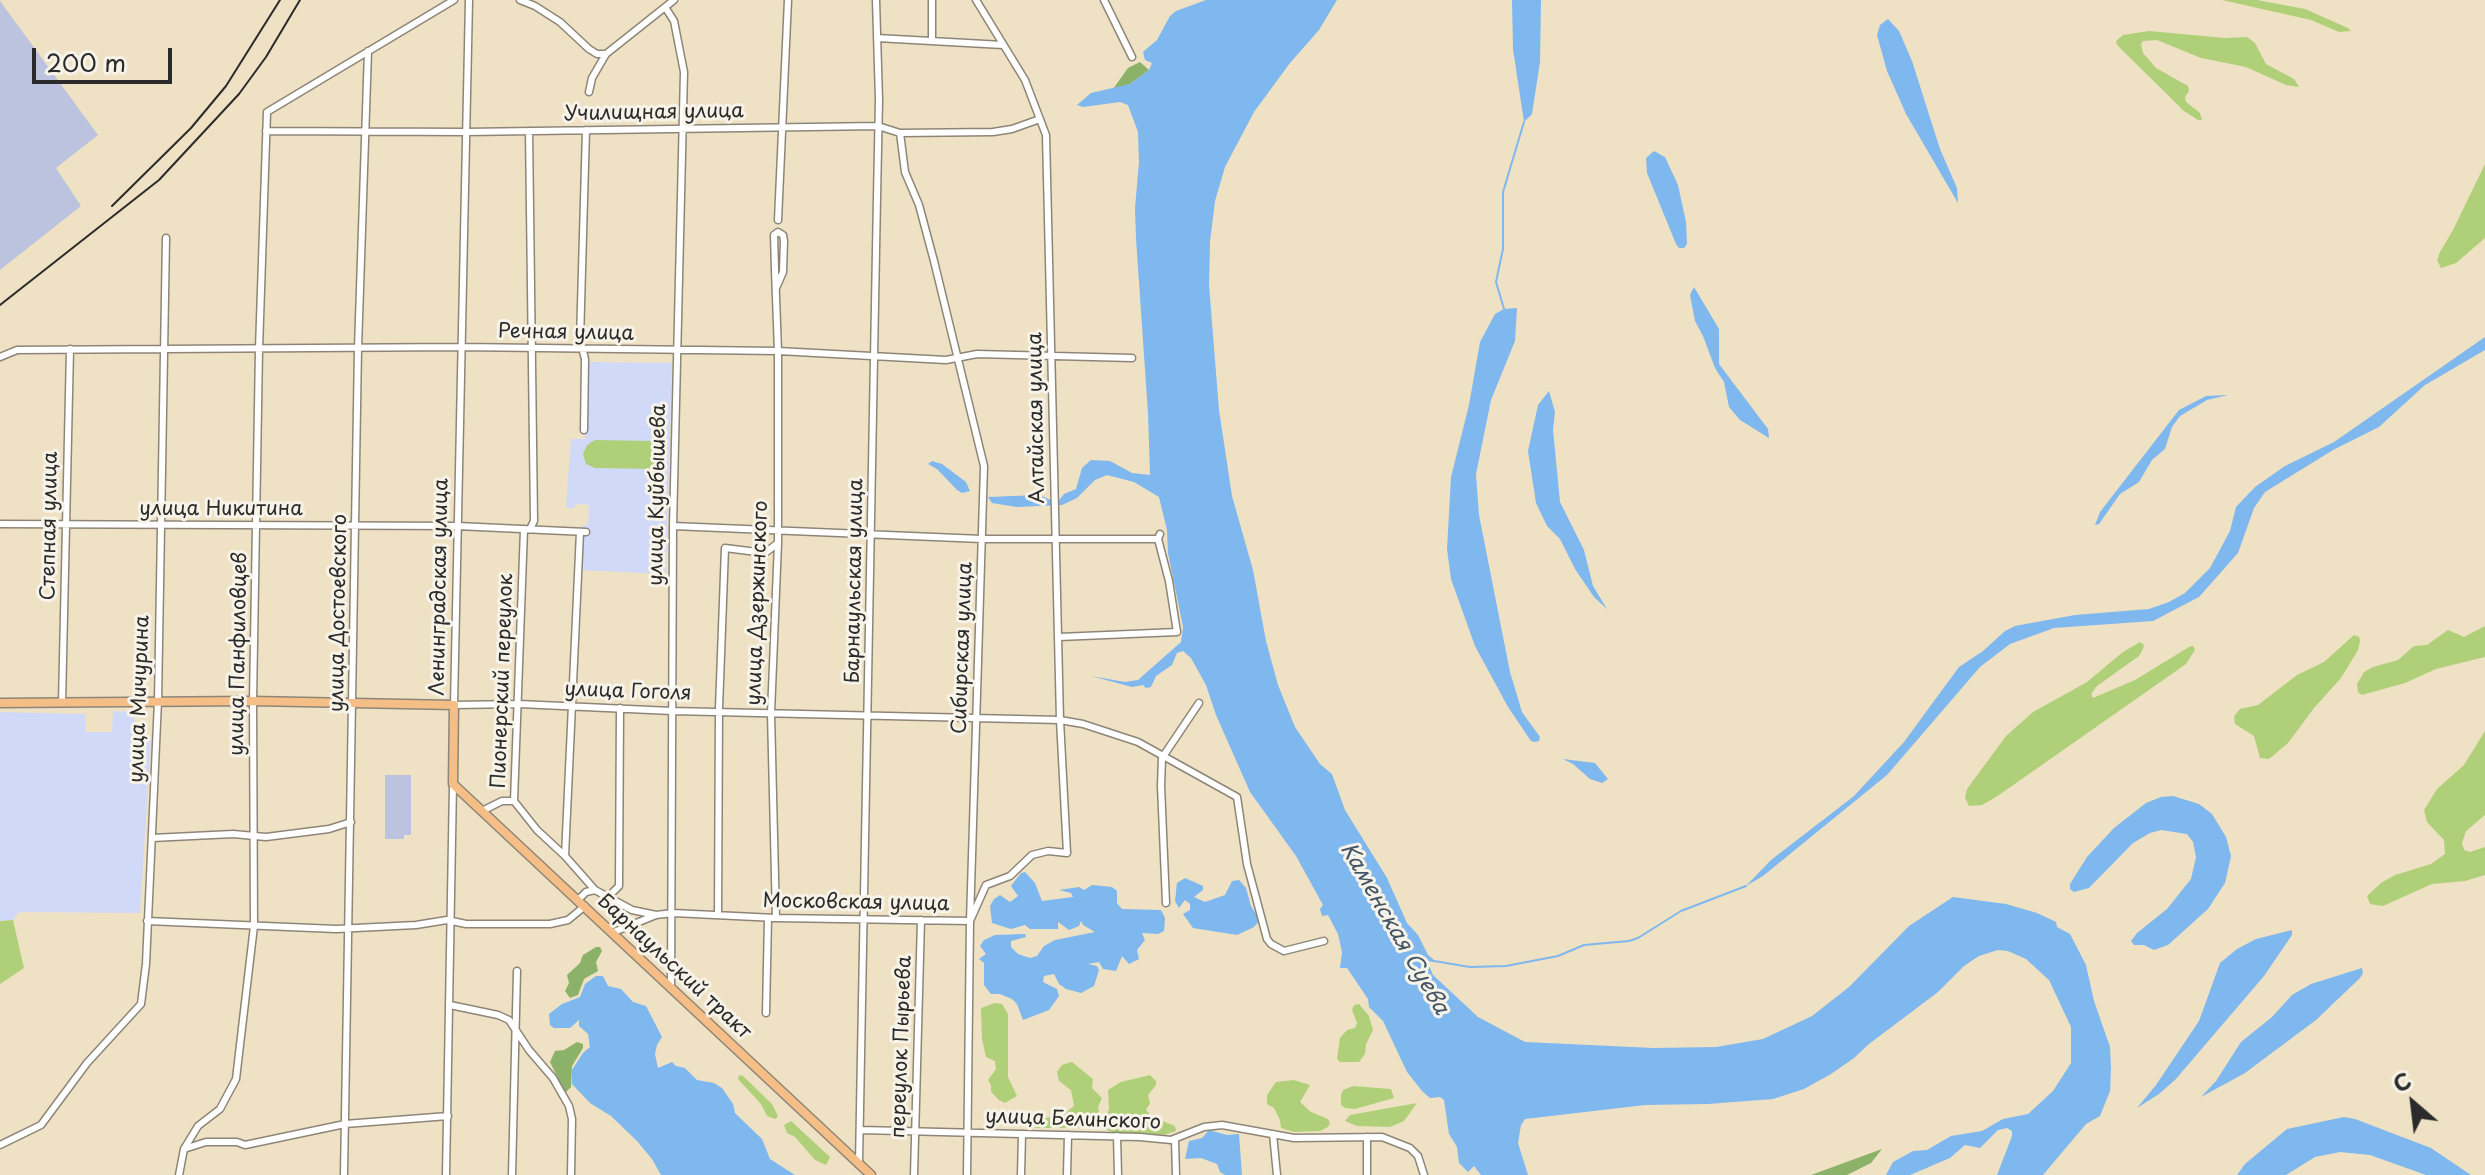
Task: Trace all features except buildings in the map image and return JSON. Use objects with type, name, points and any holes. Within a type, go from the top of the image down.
[{"type":"main road","name":"улица Гоголя","points":[[0,703],[253,701],[454,705]]},
{"type":"main road","name":"Ленинградская улица","points":[[453,784],[454,705]]},
{"type":"main road","name":"Барнаульский тракт","points":[[453,784],[871,1175]]},
{"type":"street","points":[[368,51],[454,0]]},
{"type":"street","name":"Ленинградская улица","points":[[454,705],[469,0]]},
{"type":"street","points":[[520,0],[530,2],[560,22],[589,49],[597,54],[606,54]]},
{"type":"street","points":[[589,92],[592,78],[606,54],[674,0]]},
{"type":"street","points":[[778,220],[788,0]]},
{"type":"street","name":"Барнаульская улица","points":[[859,1163],[875,358],[876,0]]},
{"type":"street","points":[[932,0],[932,41]]},
{"type":"street","name":"Алтайская улица","points":[[976,0],[1025,80],[1046,135],[1060,720],[1067,853]]},
{"type":"street","points":[[1104,0],[1132,57]]},
{"type":"street","name":"улица Куйбышева","points":[[665,7],[674,21],[684,72],[673,526],[671,987]]},
{"type":"street","points":[[877,38],[1003,45]]},
{"type":"street","name":"улица Панфиловцев","points":[[179,1175],[184,1149],[198,1126],[220,1109],[236,1079],[254,926],[253,701],[267,112],[368,51]]},
{"type":"street","name":"улица Достоевского","points":[[344,1175],[358,348],[368,51]]},
{"type":"street","name":"Училищная улица","points":[[266,131],[466,132],[878,126],[900,133],[993,132],[1040,119]]},
{"type":"street","points":[[584,430],[583,349],[580,340],[586,130]]},
{"type":"street","name":"Пионерский переулок","points":[[484,810],[502,801],[514,801],[527,529],[534,521],[529,131]]},
{"type":"street","name":"Сибирская улица","points":[[900,133],[905,172],[919,205],[984,466],[970,921],[967,1175]]},
{"type":"street","name":"улица Дзержинского","points":[[766,1013],[772,918],[771,713],[778,543],[778,351],[774,235],[778,232],[783,235],[784,241],[783,272],[776,288]]},
{"type":"street","name":"улица Мичурина","points":[[0,1145],[41,1125],[87,1063],[141,1004],[146,964],[158,701],[166,238]]},
{"type":"street","name":"Речная улица","points":[[0,357],[17,350],[461,347],[778,351],[946,360],[977,354],[1132,358]]},
{"type":"street","name":"Степная улица","points":[[62,703],[70,349]]},
{"type":"street","name":"улица Никитина","points":[[0,524],[457,526],[583,532],[574,706]]},
{"type":"street","points":[[673,526],[982,539],[1159,536],[1177,632],[1059,637]]},
{"type":"street","points":[[718,915],[719,712],[725,548],[765,553],[778,543]]},
{"type":"street","points":[[1166,903],[1162,758],[1199,703]]},
{"type":"street","name":"улица Гоголя","points":[[454,705],[519,704],[672,711],[1060,720],[1111,732],[1138,742],[1237,797],[1247,864],[1271,944],[1284,951],[1324,941]]},
{"type":"street","points":[[565,856],[574,706]]},
{"type":"street","points":[[608,897],[619,886],[620,708]]},
{"type":"street","name":"Ленинградская улица","points":[[446,1175],[453,784]]},
{"type":"street","points":[[514,801],[537,830],[595,890],[632,910],[656,915]]},
{"type":"street","points":[[152,838],[233,834],[266,837],[329,829],[351,822]]},
{"type":"street","name":"Московская улица","points":[[614,932],[636,926],[656,915],[673,913],[970,921],[986,885],[1010,876],[1032,855],[1048,851],[1067,853]]},
{"type":"street","points":[[147,921],[349,929],[452,921],[466,924],[550,924],[568,920],[582,903],[586,892],[595,890]]},
{"type":"street","name":"переулок Пырьева","points":[[914,1175],[921,920]]},
{"type":"street","points":[[512,1175],[517,971]]},
{"type":"street","points":[[450,1005],[509,1020],[553,1078],[569,1106],[572,1119],[571,1175]]},
{"type":"street","points":[[184,1149],[206,1142],[245,1145],[345,1124],[448,1116]]},
{"type":"street","name":"улица Белинского","points":[[861,1130],[1175,1140],[1210,1126],[1256,1130],[1294,1138],[1382,1137],[1410,1148],[1418,1156],[1424,1175]]},
{"type":"street","points":[[1021,1175],[1022,1134]]},
{"type":"street","points":[[1273,1134],[1277,1175]]},
{"type":"street","points":[[1067,1175],[1068,1135]]},
{"type":"street","points":[[1117,1136],[1118,1175]]},
{"type":"street","points":[[1367,1137],[1367,1175]]},
{"type":"street","points":[[1175,1140],[1176,1175]]},
{"type":"shaded area","points":[[0,1],[98,135],[56,168],[81,206],[0,270]]},
{"type":"shaded area","points":[[587,362],[672,363],[666,574],[581,570],[582,526],[588,525],[589,505],[575,504],[575,508],[566,508],[571,439],[585,439]]},
{"type":"shaded area","points":[[113,711],[135,712],[134,738],[151,738],[140,913],[19,912],[13,920],[0,921],[0,712],[85,714],[86,732],[112,732]]},
{"type":"shaded area","points":[[385,775],[411,775],[411,835],[404,835],[404,839],[385,839]]},
{"type":"green space","points":[[2222,0],[2257,0],[2305,9],[2351,31],[2339,32],[2311,20]]},
{"type":"green space","points":[[2149,31],[2247,37],[2255,43],[2266,64],[2294,79],[2299,87],[2286,85],[2246,67],[2201,58],[2157,40],[2143,41],[2143,53],[2156,68],[2188,86],[2186,102],[2200,113],[2202,120],[2198,120],[2184,111],[2117,45],[2116,41],[2123,35]]},
{"type":"green space","points":[[1140,62],[1149,70],[1130,84],[1113,89],[1128,68]]},
{"type":"green space","points":[[2485,164],[2485,238],[2456,263],[2441,268],[2437,260],[2440,252]]},
{"type":"green space","points":[[595,440],[654,441],[663,446],[666,458],[654,469],[595,468],[586,464],[583,454],[587,445]]},
{"type":"green space","points":[[2485,626],[2485,657],[2436,669],[2405,683],[2362,695],[2358,692],[2357,684],[2364,672],[2373,667],[2398,660],[2414,646],[2427,645],[2448,630],[2464,637]]},
{"type":"green space","points":[[2354,635],[2359,637],[2358,650],[2341,678],[2288,743],[2269,759],[2260,758],[2254,736],[2235,724],[2234,716],[2240,709],[2258,705],[2297,675],[2324,662]]},
{"type":"green space","points":[[2140,642],[2144,645],[2139,656],[2097,686],[2091,694],[2093,698],[2135,680],[2189,647],[2193,646],[2195,650],[2186,664],[1999,795],[1982,805],[1969,806],[1965,798],[1967,789],[2006,736],[2033,712],[2087,682]]},
{"type":"green space","points":[[2485,731],[2485,815],[2466,831],[2462,843],[2464,850],[2470,852],[2485,847],[2485,875],[2465,881],[2432,884],[2383,906],[2370,904],[2367,896],[2381,883],[2395,875],[2431,864],[2445,854],[2444,840],[2427,822],[2424,810],[2437,789],[2464,765]]},
{"type":"green space","points":[[13,920],[24,968],[0,984],[0,921]]},
{"type":"green space","points":[[596,947],[602,951],[596,962],[598,971],[584,979],[578,995],[570,998],[565,991],[569,983],[567,975],[580,963],[583,955]]},
{"type":"green space","points":[[1002,1004],[1008,1014],[1008,1077],[1017,1096],[1005,1103],[991,1092],[988,1080],[996,1069],[995,1061],[986,1057],[982,1039],[981,1008]]},
{"type":"green space","points":[[1359,1004],[1369,1016],[1373,1030],[1359,1062],[1340,1062],[1337,1059],[1340,1038],[1347,1030],[1355,1028],[1357,1023],[1352,1010],[1354,1005]]},
{"type":"green space","points":[[577,1042],[583,1044],[583,1048],[572,1066],[571,1087],[565,1093],[550,1062],[555,1051],[564,1050]]},
{"type":"green space","points":[[1072,1062],[1093,1079],[1092,1088],[1102,1098],[1098,1107],[1100,1116],[1090,1124],[1077,1128],[1035,1128],[1032,1124],[1034,1120],[1063,1115],[1074,1106],[1071,1090],[1059,1081],[1057,1072],[1062,1065]]},
{"type":"green space","points":[[739,1075],[772,1104],[778,1116],[775,1119],[767,1116],[761,1104],[738,1079]]},
{"type":"green space","points":[[1150,1075],[1156,1085],[1148,1095],[1150,1103],[1146,1110],[1152,1117],[1175,1126],[1176,1131],[1164,1135],[1117,1134],[1105,1129],[1102,1126],[1109,1109],[1108,1090],[1121,1082]]},
{"type":"green space","points":[[1294,1080],[1310,1085],[1300,1102],[1311,1112],[1328,1119],[1328,1127],[1320,1131],[1294,1132],[1281,1128],[1274,1108],[1267,1104],[1267,1095],[1276,1082]]},
{"type":"green space","points":[[1353,1086],[1391,1089],[1394,1098],[1355,1109],[1345,1108],[1341,1105],[1341,1095],[1343,1090]]},
{"type":"green space","points":[[1417,1103],[1404,1121],[1390,1127],[1357,1126],[1345,1121],[1350,1115]]},
{"type":"green space","points":[[791,1121],[830,1157],[826,1165],[815,1160],[795,1137],[787,1133],[784,1125]]},
{"type":"green space","points":[[1882,1149],[1871,1163],[1847,1175],[1811,1175]]},
{"type":"water","name":"Каменская Суева","points":[[1206,0],[1337,0],[1319,30],[1254,112],[1225,167],[1215,201],[1209,285],[1219,410],[1232,496],[1253,570],[1278,685],[1295,727],[1320,764],[1332,774],[1345,810],[1387,878],[1407,923],[1434,960],[1427,961],[1433,975],[1478,1017],[1525,1042],[1653,1048],[1716,1047],[1763,1039],[1812,1016],[1849,987],[1909,926],[1953,897],[2006,904],[2037,913],[2056,922],[2057,927],[2070,934],[2086,965],[2094,1001],[2110,1047],[2111,1068],[2110,1091],[2100,1116],[2086,1124],[2043,1175],[1997,1175],[2012,1136],[2012,1131],[2007,1128],[1998,1130],[1980,1148],[1965,1145],[1950,1158],[1910,1175],[1886,1175],[1893,1162],[1913,1151],[1927,1150],[1951,1136],[1982,1131],[2003,1119],[2028,1114],[2053,1091],[2071,1063],[2071,1027],[2049,980],[2026,959],[1998,950],[1979,956],[1964,966],[1938,992],[1854,1058],[1804,1089],[1773,1099],[1645,1105],[1525,1119],[1518,1143],[1528,1175],[1481,1175],[1474,1166],[1468,1172],[1459,1163],[1457,1147],[1449,1134],[1444,1100],[1440,1097],[1430,1098],[1407,1072],[1383,1021],[1369,1007],[1368,999],[1347,968],[1340,968],[1342,952],[1338,934],[1328,915],[1322,916],[1320,909],[1323,905],[1296,856],[1250,792],[1206,685],[1191,658],[1183,651],[1177,653],[1172,665],[1156,676],[1151,687],[1146,688],[1091,676],[1125,682],[1138,680],[1181,642],[1183,627],[1159,497],[1134,482],[1107,475],[1095,480],[1077,498],[1062,505],[1017,507],[992,503],[988,497],[1040,495],[1057,503],[1064,494],[1076,489],[1082,468],[1091,460],[1110,461],[1132,473],[1150,475],[1136,239],[1138,132],[1128,105],[1120,102],[1083,107],[1077,105],[1091,93],[1130,84],[1149,70],[1152,63],[1145,60],[1143,52],[1157,40],[1170,16]]},
{"type":"water","points":[[1512,0],[1541,0],[1540,62],[1532,114],[1524,122],[1513,49]]},
{"type":"water","points":[[1888,19],[1899,31],[1912,61],[1940,149],[1957,188],[1958,203],[1906,114],[1887,71],[1877,35],[1880,25]]},
{"type":"water","points":[[1654,151],[1665,157],[1678,185],[1686,222],[1687,244],[1684,248],[1676,244],[1647,173],[1646,158]]},
{"type":"water","points":[[1694,287],[1719,329],[1719,364],[1768,429],[1769,438],[1740,420],[1729,407],[1724,382],[1695,321],[1690,295]]},
{"type":"water","points":[[1517,308],[1515,341],[1491,400],[1476,474],[1479,515],[1510,672],[1522,712],[1540,737],[1535,742],[1531,741],[1508,707],[1475,646],[1451,579],[1447,549],[1451,477],[1469,405],[1480,342],[1495,314],[1504,309]]},
{"type":"water","points":[[2485,337],[2485,350],[2425,385],[2379,427],[2333,450],[2265,492],[2254,508],[2238,553],[2199,597],[2153,621],[2054,628],[2010,644],[1980,667],[1887,775],[1763,876],[1746,886],[1771,860],[1854,796],[1904,742],[1959,667],[2005,631],[2015,626],[2075,615],[2149,609],[2185,593],[2210,568],[2230,531],[2236,507],[2255,487],[2285,466],[2334,442]]},
{"type":"water","points":[[1549,391],[1555,412],[1553,430],[1560,502],[1584,550],[1593,586],[1607,609],[1594,597],[1575,569],[1536,503],[1528,451],[1538,405]]},
{"type":"water","points":[[2228,395],[2207,400],[2180,416],[2172,427],[2165,449],[2152,460],[2139,482],[2120,494],[2099,524],[2095,525],[2100,512],[2179,410],[2206,396]]},
{"type":"water","points":[[932,461],[942,464],[966,482],[970,491],[962,493],[957,490],[928,464]]},
{"type":"water","points":[[1563,759],[1595,763],[1608,779],[1602,783],[1590,779]]},
{"type":"water","points":[[2173,796],[2199,804],[2212,814],[2226,837],[2231,856],[2225,883],[2208,909],[2168,945],[2154,950],[2144,945],[2134,945],[2131,941],[2167,909],[2191,879],[2196,857],[2193,842],[2187,834],[2161,830],[2150,833],[2133,843],[2089,888],[2074,892],[2070,884],[2087,857],[2114,828],[2146,803]]},
{"type":"water","points":[[1025,872],[1035,883],[1042,901],[1073,897],[1071,893],[1059,890],[1079,887],[1084,890],[1092,885],[1112,887],[1117,891],[1117,903],[1122,909],[1161,910],[1165,918],[1164,931],[1158,934],[1142,933],[1145,940],[1137,950],[1139,959],[1129,964],[1122,956],[1116,971],[1103,969],[1099,962],[1088,964],[1097,966],[1099,970],[1094,986],[1081,993],[1066,989],[1054,974],[1044,976],[1043,982],[1057,989],[1059,996],[1049,1010],[1023,1020],[1012,999],[991,994],[984,985],[984,963],[979,959],[986,954],[980,946],[984,940],[995,935],[1025,934],[1026,937],[1011,941],[1011,947],[1018,954],[1030,958],[1037,956],[1044,946],[1055,940],[1095,932],[1081,921],[1079,926],[1069,930],[1058,922],[1058,929],[1030,929],[1025,925],[1011,929],[992,923],[990,906],[994,899],[1000,895],[1010,902],[1018,896],[1011,886]]},
{"type":"water","points":[[1185,878],[1203,886],[1203,890],[1194,897],[1205,902],[1225,895],[1232,881],[1239,880],[1246,888],[1251,906],[1260,920],[1254,927],[1237,935],[1193,928],[1183,914],[1190,910],[1190,904],[1185,900],[1179,908],[1175,901],[1177,883]]},
{"type":"water","points":[[2292,930],[2292,935],[2264,976],[2175,1080],[2137,1108],[2199,1021],[2220,963],[2256,939]]},
{"type":"water","points":[[2362,968],[2360,978],[2316,1020],[2245,1073],[2201,1097],[2216,1081],[2241,1042],[2272,1017],[2292,995],[2311,984]]},
{"type":"water","points":[[596,976],[603,976],[608,986],[621,989],[633,1002],[646,1006],[662,1037],[655,1054],[658,1068],[672,1062],[685,1068],[697,1080],[722,1088],[735,1113],[762,1139],[770,1159],[795,1175],[661,1175],[637,1141],[611,1116],[590,1103],[572,1084],[572,1070],[590,1047],[588,1034],[579,1026],[579,1020],[570,1028],[550,1025],[549,1014],[562,1004],[580,997],[585,984]]},
{"type":"water","points":[[2344,1117],[2431,1148],[2471,1175],[2426,1175],[2370,1155],[2340,1152],[2315,1157],[2286,1175],[2237,1175],[2245,1164],[2287,1129]]},
{"type":"water","points":[[1209,1130],[1227,1135],[1239,1134],[1242,1175],[1225,1175],[1217,1164],[1201,1158],[1185,1159],[1189,1141],[1202,1138]]},
{"type":"waterway","points":[[1504,309],[1496,282],[1503,249],[1503,192],[1524,122]]},
{"type":"waterway","name":"Каменская Суева","points":[[1434,961],[1470,967],[1506,966],[1558,956],[1584,945],[1629,941],[1681,911],[1746,886]]},
{"type":"railway","points":[[112,206],[191,128],[226,86],[280,0]]},
{"type":"railway","points":[[0,305],[159,180],[239,94],[266,57],[300,0]]}]
